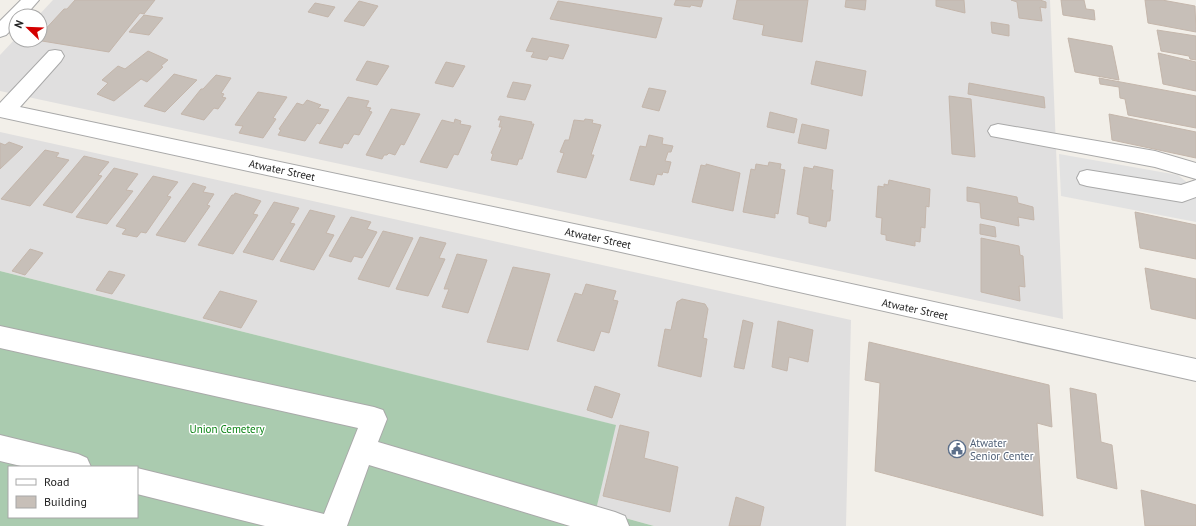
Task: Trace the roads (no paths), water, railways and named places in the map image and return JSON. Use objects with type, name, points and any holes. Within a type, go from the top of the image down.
[{"type":"street","points":[[0,31],[31,0]]},
{"type":"street","points":[[2,111],[55,56]]},
{"type":"street","name":"Atwater Street","points":[[2,111],[604,240],[1196,370]]},
{"type":"street","points":[[998,131],[1155,159],[1196,171]]},
{"type":"street","points":[[1087,178],[1182,194],[1196,188]]},
{"type":"street","points":[[0,337],[374,419],[332,526]]},
{"type":"street","points":[[0,448],[74,466]]},
{"type":"street","points":[[362,450],[615,526]]},
{"type":"street","points":[[138,481],[320,526]]},
{"type":"place","name":"Atwater Senior Center","points":[[957,449]]},
{"type":"park label","name":"Union Cemetery","points":[[227,429]]}]
